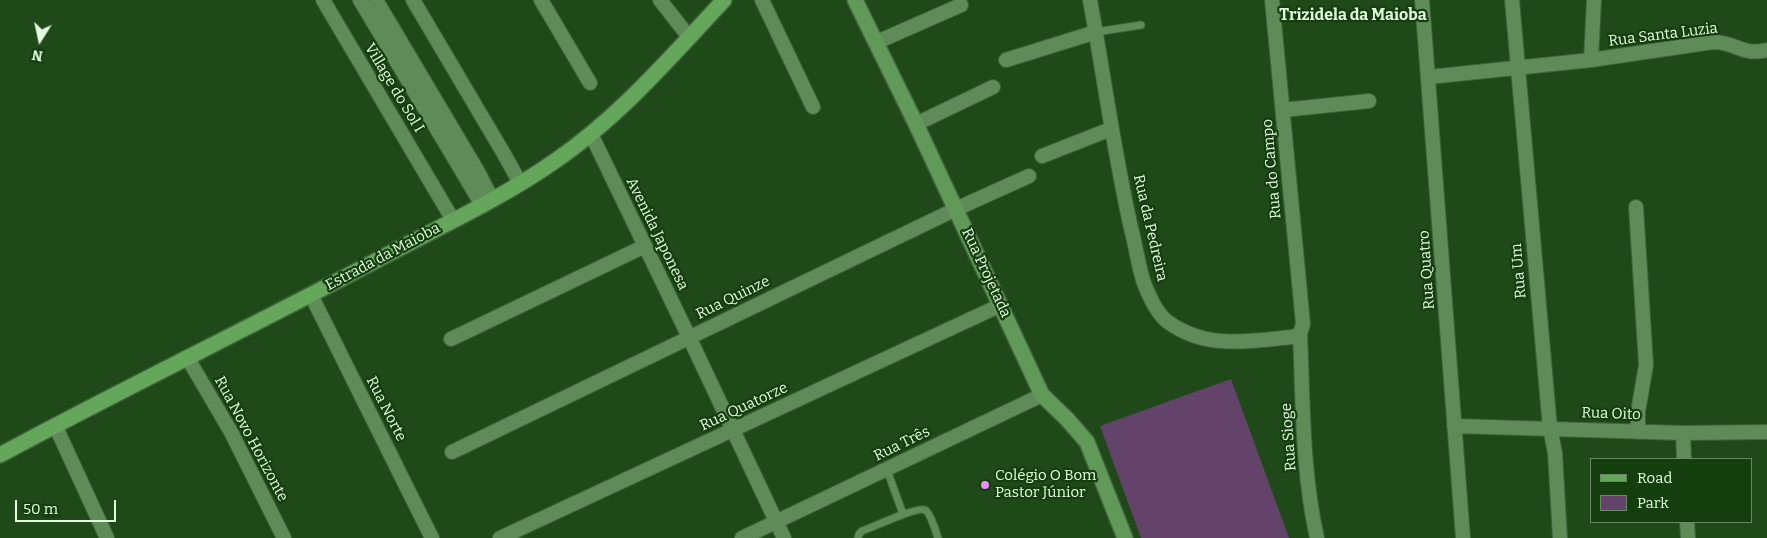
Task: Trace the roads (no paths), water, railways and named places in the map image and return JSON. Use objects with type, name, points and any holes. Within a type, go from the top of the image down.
[{"type":"main road","name":"Estrada da Maioba","points":[[0,454],[310,295],[520,183],[555,161],[591,134],[662,67],[724,0]]},
{"type":"street","name":"Village do Sol I","points":[[323,0],[453,220]]},
{"type":"street","name":"Village do Sol I","points":[[360,0],[465,176],[487,202]]},
{"type":"street","points":[[376,0],[477,170],[487,202]]},
{"type":"street","points":[[413,0],[520,183]]},
{"type":"street","points":[[541,0],[590,83]]},
{"type":"street","points":[[660,0],[689,37]]},
{"type":"street","points":[[762,0],[812,107]]},
{"type":"street","name":"Rua Projetada","points":[[855,0],[916,124],[1042,395],[1087,442],[1125,538]]},
{"type":"street","name":"Rua da Pedreira","points":[[1090,0],[1126,204],[1144,284],[1153,304],[1166,320],[1184,332],[1200,339],[1228,343],[1292,337],[1300,334]]},
{"type":"street","name":"Rua do Campo","points":[[1272,0],[1303,324],[1300,334]]},
{"type":"street","name":"Rua Quatro","points":[[1422,0],[1463,538]]},
{"type":"street","name":"Rua Um","points":[[1512,0],[1550,428],[1555,452],[1560,538]]},
{"type":"street","points":[[1429,77],[1591,60],[1594,0]]},
{"type":"street","points":[[877,42],[962,5]]},
{"type":"street","points":[[1006,60],[1096,32]]},
{"type":"street","name":"Rua Santa Luzia","points":[[1591,60],[1712,42],[1723,42],[1748,52],[1767,50]]},
{"type":"street","points":[[916,124],[993,87]]},
{"type":"street","points":[[1283,110],[1369,101]]},
{"type":"street","points":[[1042,156],[1112,129]]},
{"type":"street","name":"Avenida Japonesa","points":[[591,134],[690,337],[784,538]]},
{"type":"street","name":"Rua Quinze","points":[[452,452],[956,209],[1029,176]]},
{"type":"street","points":[[1636,207],[1646,365],[1638,412],[1638,432]]},
{"type":"street","points":[[452,339],[644,246]]},
{"type":"street","name":"Rua Norte","points":[[310,295],[432,538]]},
{"type":"street","name":"Rua Quatorze","points":[[500,538],[1001,305]]},
{"type":"street","name":"Rua Sioge","points":[[1300,334],[1304,446],[1316,538]]},
{"type":"street","name":"Rua Novo Horizonte","points":[[187,357],[231,432],[284,538]]},
{"type":"street","name":"Rua Três","points":[[742,538],[1042,395]]},
{"type":"street","points":[[55,425],[107,538]]},
{"type":"street","name":"Rua Oito","points":[[1454,426],[1684,433],[1767,432]]},
{"type":"street","points":[[1684,433],[1684,458]]},
{"type":"street","points":[[1687,523],[1688,538]]},
{"type":"lane","points":[[1096,32],[1141,25]]},
{"type":"lane","points":[[887,470],[903,514]]},
{"type":"lane","points":[[858,538],[862,531],[903,514],[922,509],[929,513],[938,538]]},
{"type":"place","name":"Colégio O Bom Pastor Júnior","points":[[985,485]]},
{"type":"district","name":"Trizidela da Maioba","points":[[1353,16]]}]
